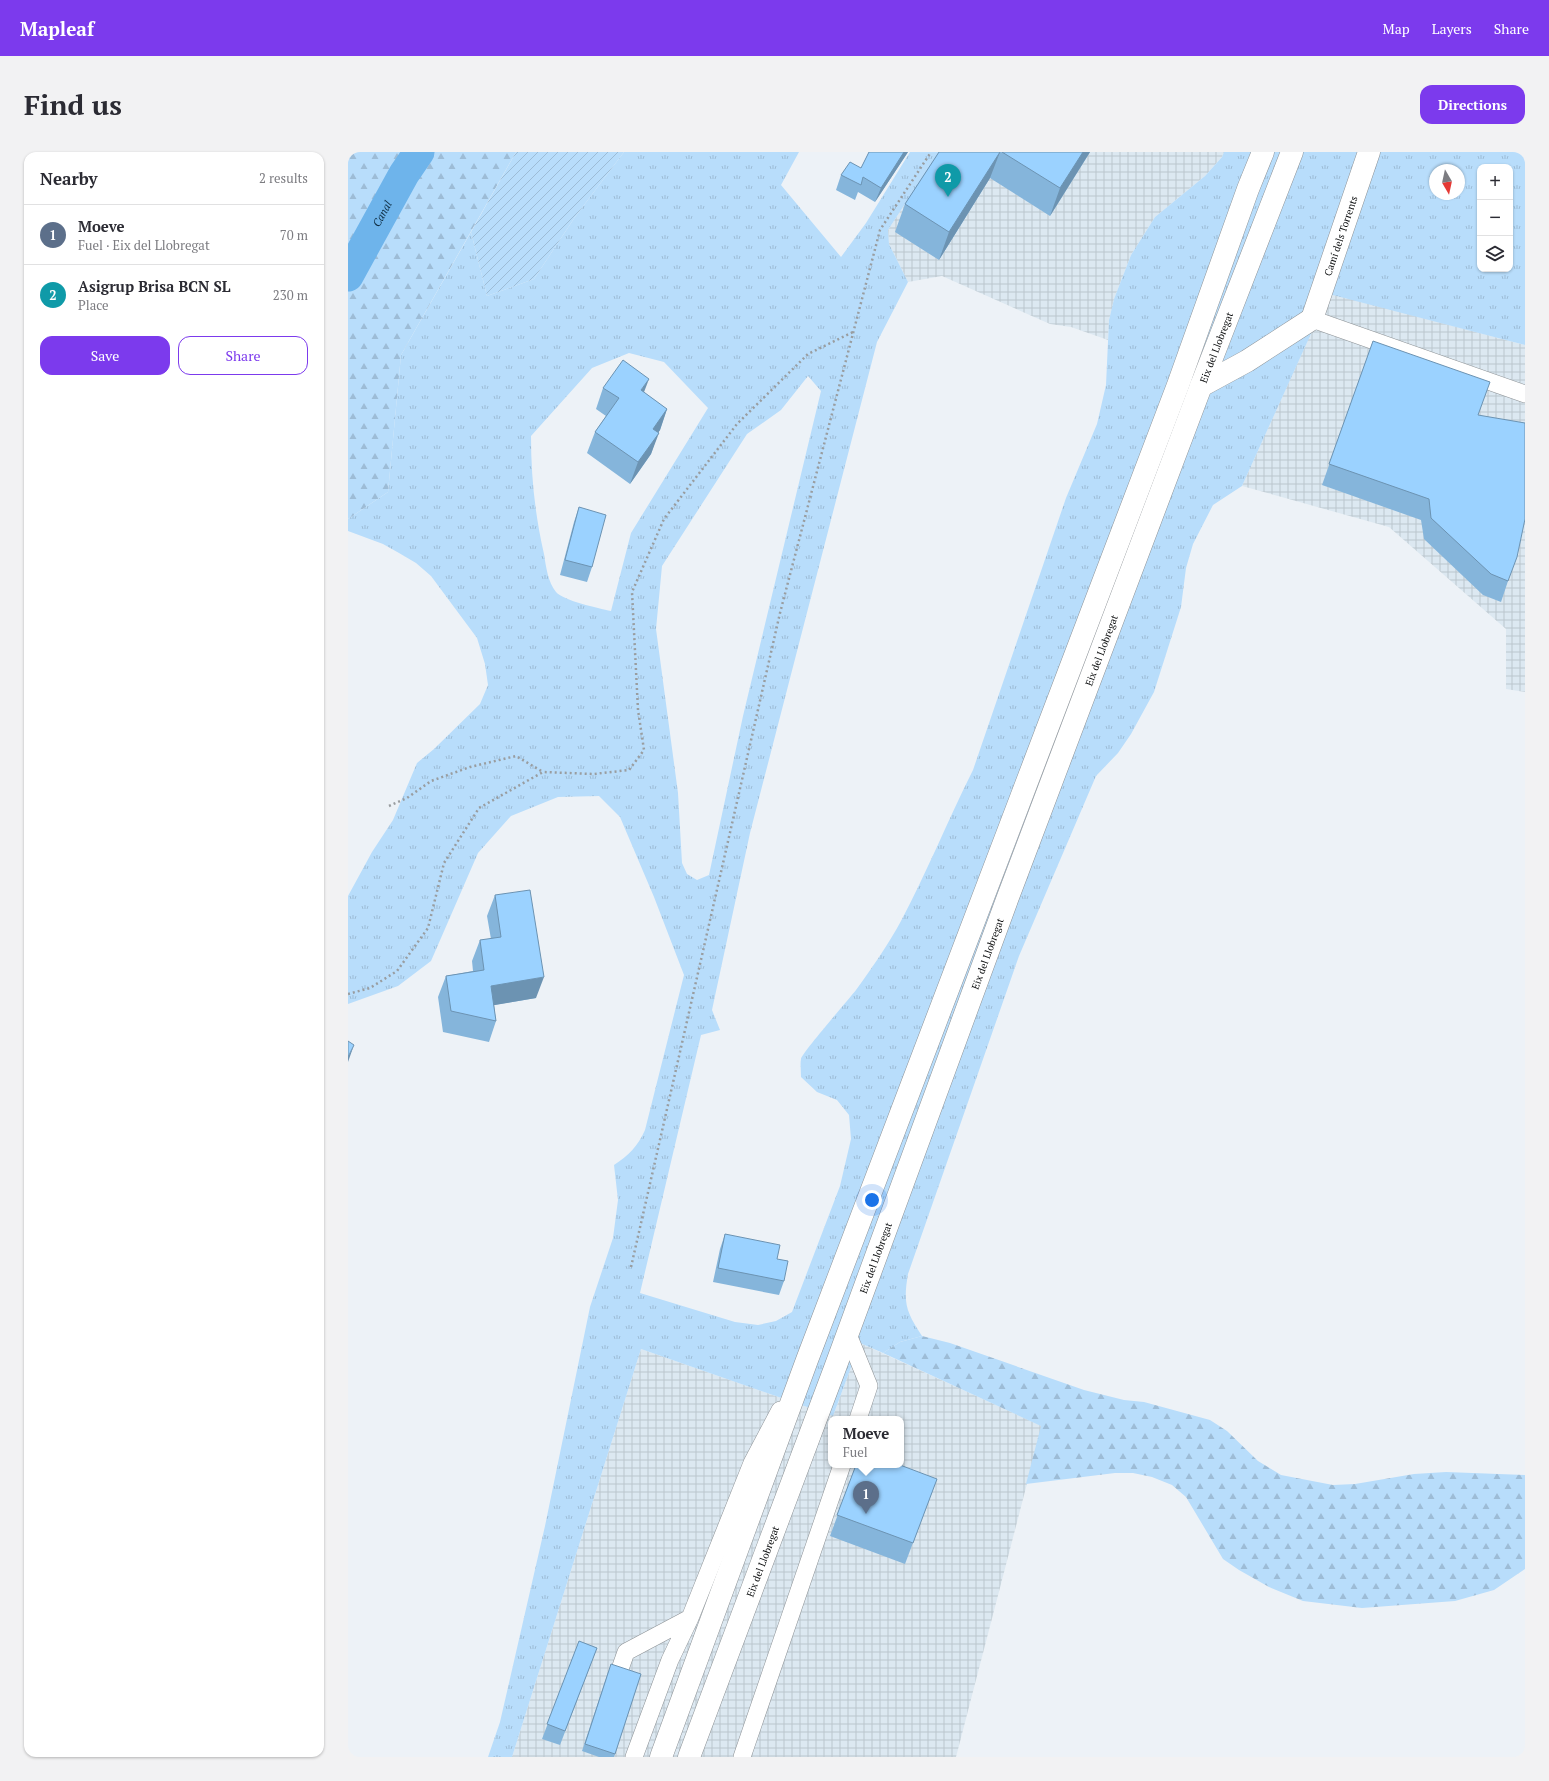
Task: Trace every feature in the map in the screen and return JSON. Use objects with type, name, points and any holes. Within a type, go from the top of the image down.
[{"type":"main road","points":[[660,1757],[807,1360],[1178,384],[1248,189],[1263,152]]},
{"type":"main road","name":"Eix del Llobregat","points":[[689,1757],[1008,897],[1201,386],[1292,152]]},
{"type":"main road","name":"Camí dels Torrents","points":[[1312,319],[1369,152]]},
{"type":"main road","points":[[1201,386],[1247,361],[1312,319]]},
{"type":"lane","points":[[1312,319],[1525,394]]},
{"type":"lane","points":[[847,1332],[869,1386],[859,1416]]},
{"type":"lane","points":[[634,1757],[670,1660],[690,1618],[752,1463],[807,1360]]},
{"type":"lane","points":[[742,1757],[841,1468]]},
{"type":"lane","points":[[608,1705],[626,1652],[690,1618]]},
{"type":"path","points":[[631,1267],[780,613],[880,230],[931,152]]},
{"type":"path","points":[[389,806],[407,798],[431,781],[470,767],[516,756],[543,772],[594,774],[629,770],[644,750],[638,710],[632,592],[664,519],[737,424],[808,354],[854,332]]},
{"type":"path","points":[[348,994],[370,988],[397,971],[428,928],[444,863],[479,808],[543,772]]},
{"type":"shaded area","points":[[939,152],[1224,152],[1222,157],[1205,176],[1155,217],[1131,255],[1114,299],[1109,320],[1108,340],[1071,327],[1050,324],[942,276],[908,282],[889,244],[888,230]]},
{"type":"shaded area","points":[[1329,293],[1525,345],[1525,692],[1506,689],[1506,629],[1389,527],[1242,486]]},
{"type":"shaded area","points":[[860,1343],[1042,1426],[956,1757],[512,1757],[641,1349],[833,1416]]},
{"type":"green space","points":[[348,152],[516,152],[401,355],[388,492],[348,519]]},
{"type":"green space","points":[[516,152],[624,152],[575,217],[534,279],[487,296],[471,232]]},
{"type":"green space","points":[[624,152],[799,152],[781,185],[841,257],[866,223],[910,152],[939,152],[888,230],[889,244],[908,282],[877,342],[750,833],[712,1010],[720,1030],[701,1035],[640,1293],[735,1322],[758,1325],[776,1321],[792,1312],[840,1186],[851,1139],[849,1115],[837,1100],[817,1092],[801,1077],[801,1059],[817,1037],[856,990],[891,939],[920,884],[973,770],[1066,498],[1097,424],[1106,385],[1109,320],[1114,299],[1131,255],[1155,217],[1205,176],[1222,157],[1224,152],[1525,152],[1525,345],[1329,294],[1242,486],[1213,505],[1193,544],[1186,568],[1181,607],[1154,692],[1131,734],[1118,753],[1096,776],[1019,956],[908,1274],[906,1293],[907,1307],[912,1320],[922,1336],[900,1342],[883,1353],[860,1343],[833,1416],[641,1349],[512,1757],[488,1757],[500,1722],[545,1526],[590,1307],[613,1238],[618,1200],[614,1165],[632,1150],[645,1130],[684,975],[654,897],[620,817],[599,796],[558,797],[511,816],[478,853],[431,961],[398,986],[348,1004],[348,896],[372,852],[393,820],[417,763],[434,749],[480,704],[488,685],[485,664],[477,638],[431,576],[416,563],[383,544],[348,531],[348,519],[388,492],[401,355],[471,232],[487,296],[534,279],[575,217]],"holes":[[[629,353],[664,362],[708,408],[631,533],[611,611],[582,604],[566,598],[556,592],[551,584],[536,510],[531,436],[592,368]],[[808,376],[821,391],[743,716],[709,875],[697,880],[687,874],[682,863],[678,793],[656,629],[662,566],[747,434],[781,410]]]},
{"type":"green space","points":[[922,1336],[950,1343],[1084,1390],[1124,1400],[1144,1402],[1210,1420],[1227,1431],[1258,1461],[1281,1475],[1333,1485],[1355,1484],[1414,1474],[1446,1472],[1525,1475],[1525,1569],[1494,1590],[1455,1601],[1362,1608],[1303,1601],[1269,1587],[1223,1559],[1186,1497],[1172,1485],[1152,1477],[1133,1473],[1115,1473],[1026,1484],[1041,1426],[883,1353],[900,1342]]},
{"type":"building","points":[[869,152],[904,152],[881,188],[863,177],[861,185],[841,175],[850,162],[861,168]]},
{"type":"building","points":[[939,152],[1000,152],[949,232],[905,204]]},
{"type":"building","points":[[1002,152],[1083,152],[1060,188]]},
{"type":"building","points":[[1373,341],[1490,382],[1478,415],[1525,423],[1525,519],[1517,557],[1508,581],[1491,574],[1431,518],[1429,499],[1329,464]]},
{"type":"building","points":[[623,360],[649,379],[641,390],[667,409],[653,429],[659,433],[638,462],[595,432],[619,398],[603,388]]},
{"type":"building","points":[[579,507],[606,515],[592,567],[565,560]]},
{"type":"building","points":[[530,890],[544,977],[491,986],[496,1021],[451,1011],[446,976],[484,970],[480,940],[501,937],[495,895]]},
{"type":"building","points":[[348,1041],[354,1045],[348,1057]]},
{"type":"building","points":[[725,1234],[780,1245],[777,1259],[788,1261],[784,1281],[718,1268]]},
{"type":"building","points":[[904,1467],[937,1479],[913,1543],[837,1515],[855,1468],[904,1468]]},
{"type":"building","points":[[579,1641],[597,1648],[565,1731],[547,1724]]},
{"type":"building","points":[[611,1664],[641,1674],[615,1754],[585,1744]]},
{"type":"waterway","name":"Canal","points":[[348,276],[404,174],[419,152]]},
{"type":"place","name":"Asigrup Brisa BCN SL","points":[[948,197]]},
{"type":"place","name":"Moeve","points":[[866,1514]]}]
